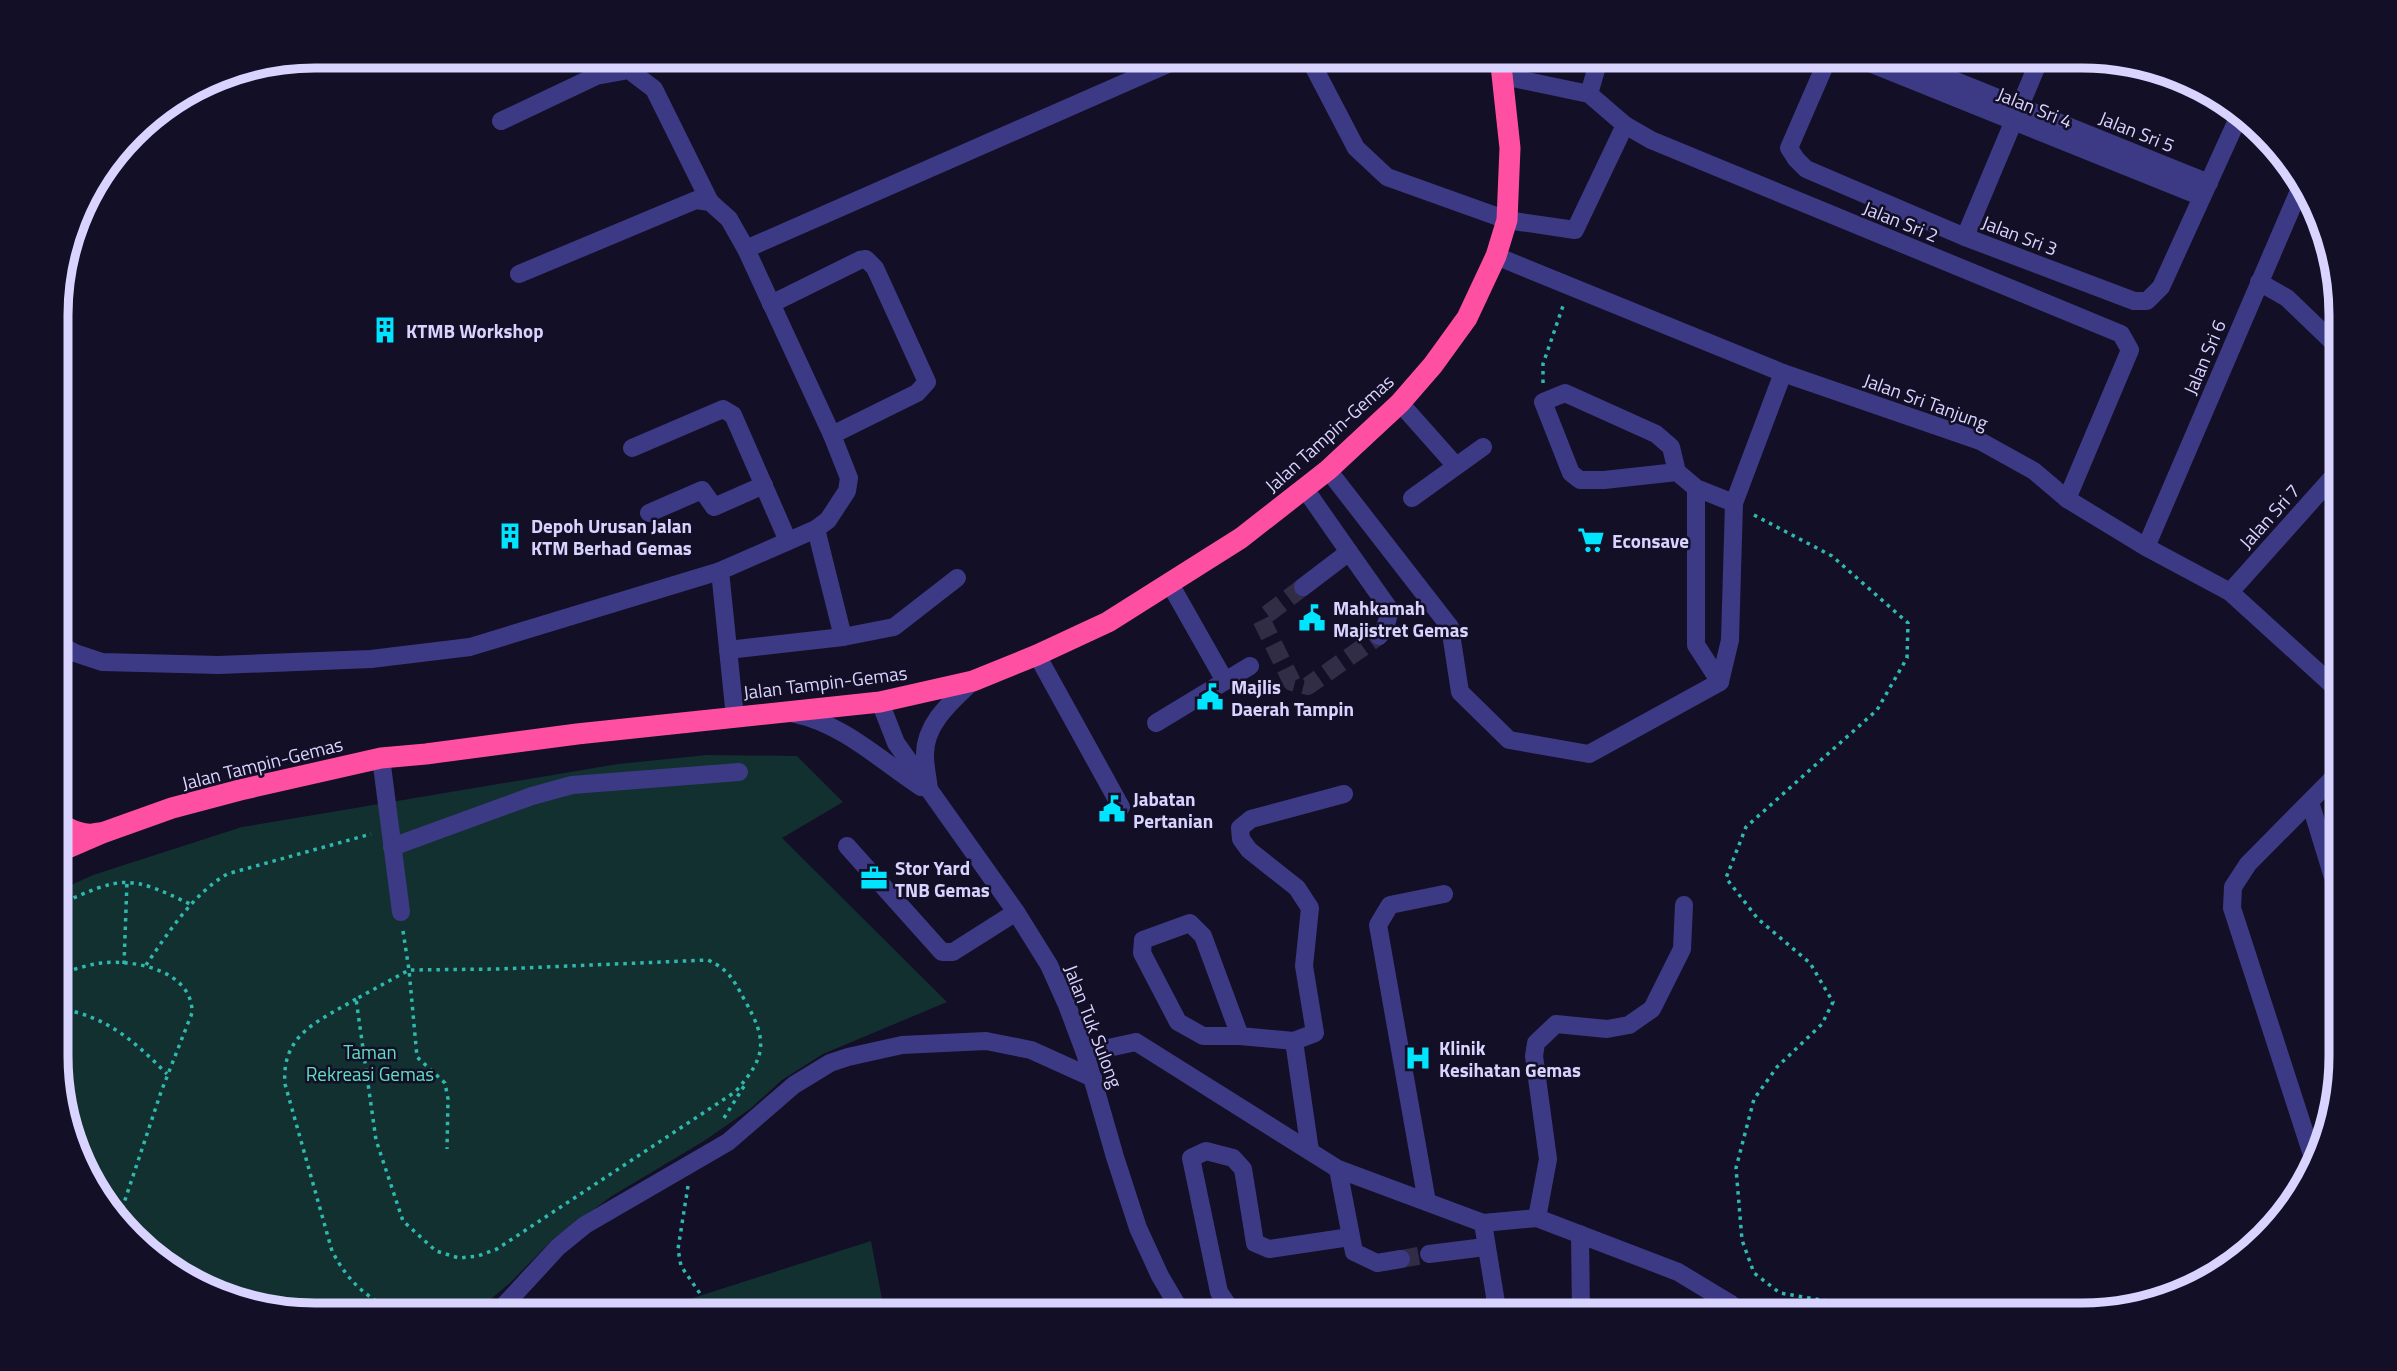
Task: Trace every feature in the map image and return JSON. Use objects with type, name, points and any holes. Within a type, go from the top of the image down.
[{"type":"highway","name":"Jalan Tampin-Gemas","points":[[68,848],[172,808],[381,758],[880,702],[973,681],[1037,656],[1108,622],[1241,538],[1328,470],[1400,403],[1433,365],[1467,318],[1496,256],[1507,220],[1510,148],[1502,68]]},
{"type":"highway","points":[[68,828],[89,835],[102,833]]},
{"type":"street","points":[[1314,68],[1356,148],[1387,177],[1507,220],[1574,230],[1625,125]]},
{"type":"street","name":"Jalan Sri 2","points":[[1509,68],[1589,94],[1625,125],[1651,140],[2121,334],[2130,350],[2067,499]]},
{"type":"street","points":[[1589,94],[1596,68]]},
{"type":"street","name":"Jalan Sri 3","points":[[1824,68],[1789,148],[1806,169],[1965,237],[2134,302],[2147,301],[2161,287],[2236,122]]},
{"type":"street","name":"Jalan Sri 4","points":[[1886,68],[2017,114]]},
{"type":"street","name":"Jalan Sri 5","points":[[1920,68],[2017,114],[2205,190]]},
{"type":"street","points":[[1965,237],[2036,68]]},
{"type":"street","points":[[746,249],[1157,69]]},
{"type":"street","points":[[68,649],[102,662],[209,665],[371,659],[470,647],[720,571],[816,529],[828,520],[847,491],[849,478],[832,435],[746,249],[729,219],[710,202],[654,89],[629,71],[596,76],[501,121]]},
{"type":"street","name":"Jalan Sri 6","points":[[2146,547],[2297,195]]},
{"type":"street","points":[[519,274],[696,200],[710,202]]},
{"type":"street","name":"Jalan Sri Tanjung","points":[[1496,256],[1783,373],[1980,441],[2034,471],[2067,499],[2146,547],[2230,592],[2329,680]]},
{"type":"street","points":[[771,304],[860,260],[866,259],[875,268],[927,382],[917,393],[832,435]]},
{"type":"street","points":[[2259,282],[2287,298],[2328,338]]},
{"type":"street","points":[[1328,470],[1450,627],[1460,692],[1509,740],[1589,754],[1720,682],[1730,640],[1734,503],[1783,373]]},
{"type":"street","points":[[1677,472],[1580,480],[1571,473],[1543,402],[1565,393],[1656,433],[1671,447],[1677,472],[1696,488],[1734,503]]},
{"type":"street","points":[[1400,403],[1456,466]]},
{"type":"street","points":[[632,448],[723,409],[733,415],[788,541]]},
{"type":"street","points":[[1412,498],[1483,447]]},
{"type":"street","name":"Jalan Sri 7","points":[[2230,592],[2328,481]]},
{"type":"street","points":[[649,513],[702,490],[714,507],[764,485]]},
{"type":"street","points":[[1696,488],[1696,645],[1720,682]]},
{"type":"street","points":[[1305,489],[1390,610],[1385,628],[1379,636]]},
{"type":"street","points":[[816,529],[843,637]]},
{"type":"street","points":[[1303,587],[1349,552]]},
{"type":"street","points":[[720,571],[735,717]]},
{"type":"street","points":[[728,650],[843,637],[894,627],[957,578]]},
{"type":"street","points":[[1170,584],[1225,681]]},
{"type":"street","points":[[1037,656],[1121,807]]},
{"type":"street","points":[[1156,723],[1250,666]]},
{"type":"street","points":[[929,793],[925,754],[927,740],[935,721],[973,681]]},
{"type":"street","name":"Jalan Tuk Sulong","points":[[880,702],[896,743],[1016,912],[1049,965],[1085,1053],[1138,1228],[1176,1303]]},
{"type":"street","points":[[787,712],[830,725],[929,793]]},
{"type":"street","points":[[381,758],[401,912]]},
{"type":"street","points":[[391,838],[572,785],[740,772]]},
{"type":"street","points":[[2313,1142],[2231,908],[2233,887],[2248,864],[2329,783]]},
{"type":"street","points":[[1240,1036],[1203,936],[1190,923],[1143,940],[1142,953],[1178,1022],[1203,1036],[1294,1041],[1315,1033],[1304,966],[1310,908],[1297,888],[1249,850],[1241,839],[1240,828],[1251,819],[1344,794]]},
{"type":"street","points":[[2310,802],[2329,863]]},
{"type":"street","points":[[847,846],[942,951],[953,952],[1016,912]]},
{"type":"street","points":[[1427,1202],[1378,925],[1390,905],[1444,894]]},
{"type":"street","points":[[1537,1218],[1548,1159],[1534,1056],[1536,1043],[1556,1024],[1607,1029],[1629,1025],[1652,1009],[1682,949],[1684,905]]},
{"type":"street","points":[[506,1303],[558,1247],[585,1225],[728,1142],[794,1085],[830,1063],[902,1045],[986,1041],[1031,1050],[1093,1078]]},
{"type":"street","points":[[1294,1041],[1310,1151]]},
{"type":"street","points":[[1085,1053],[1136,1042],[1338,1168],[1483,1223],[1537,1218],[1678,1272],[1728,1302]]},
{"type":"street","points":[[1226,1302],[1219,1292],[1191,1158],[1206,1152],[1233,1158],[1243,1168],[1255,1243],[1269,1249],[1350,1237]]},
{"type":"street","points":[[1338,1168],[1354,1252],[1377,1263],[1401,1259]]},
{"type":"street","points":[[1483,1223],[1496,1302]]},
{"type":"street","points":[[1580,1234],[1581,1302]]},
{"type":"street","points":[[1429,1254],[1485,1247]]},
{"type":"path","points":[[1543,364],[1570,286]]},
{"type":"path","points":[[1734,503],[1767,524],[1832,556],[1908,623],[1907,658],[1877,710],[1746,827],[1726,878],[1758,919],[1810,964],[1833,1002],[1822,1024],[1777,1067],[1754,1099],[1736,1168],[1742,1240],[1754,1273],[1780,1293],[1834,1302]]},
{"type":"path","points":[[146,966],[192,905],[211,884],[227,874],[391,838]]},
{"type":"path","points":[[68,901],[105,884],[127,882],[153,886],[192,905]]},
{"type":"path","points":[[124,964],[127,882]]},
{"type":"path","points":[[401,912],[417,1058],[445,1083],[448,1099],[447,1149]]},
{"type":"path","points":[[356,999],[376,1139],[402,1221],[436,1251],[459,1258],[478,1256],[497,1249],[735,1092],[754,1069],[761,1040],[759,1025],[730,974],[708,960],[409,970],[356,999],[307,1028],[297,1038],[284,1069],[285,1084],[332,1251],[344,1274],[378,1303]]},
{"type":"path","points":[[68,972],[102,963],[146,966],[177,981],[188,992],[192,1003],[192,1013],[122,1209]]},
{"type":"path","points":[[68,1010],[111,1025],[135,1043],[168,1075]]},
{"type":"green space","name":"Taman Rekreasi Gemas","points":[[707,755],[797,756],[843,802],[782,838],[947,1002],[823,1054],[782,1080],[750,1109],[704,1141],[612,1196],[553,1239],[510,1283],[486,1303],[315,1303],[267,1298],[236,1290],[192,1270],[165,1252],[130,1219],[101,1179],[87,1150],[70,1088],[68,886],[93,875],[242,827],[618,764]]},
{"type":"green space","points":[[871,1241],[883,1303],[678,1303]]},
{"type":"tunnel","points":[[1303,587],[1261,619],[1292,682],[1308,686],[1379,636]]},
{"type":"tunnel","points":[[1401,1259],[1429,1254]]},
{"type":"place","name":"KTMB Workshop","points":[[385,330]]},
{"type":"place","name":"Depoh Urusan Jalan KTM Berhad Gemas","points":[[510,536]]},
{"type":"place","name":"Econsave","points":[[1591,540]]},
{"type":"place","name":"Mahkamah Majistret Gemas","points":[[1312,618]]},
{"type":"place","name":"Majlis Daerah Tampin","points":[[1210,697]]},
{"type":"place","name":"Jabatan Pertanian","points":[[1112,809]]},
{"type":"place","name":"Stor Yard TNB Gemas","points":[[874,878]]},
{"type":"place","name":"Klinik Kesihatan Gemas","points":[[1418,1058]]}]
